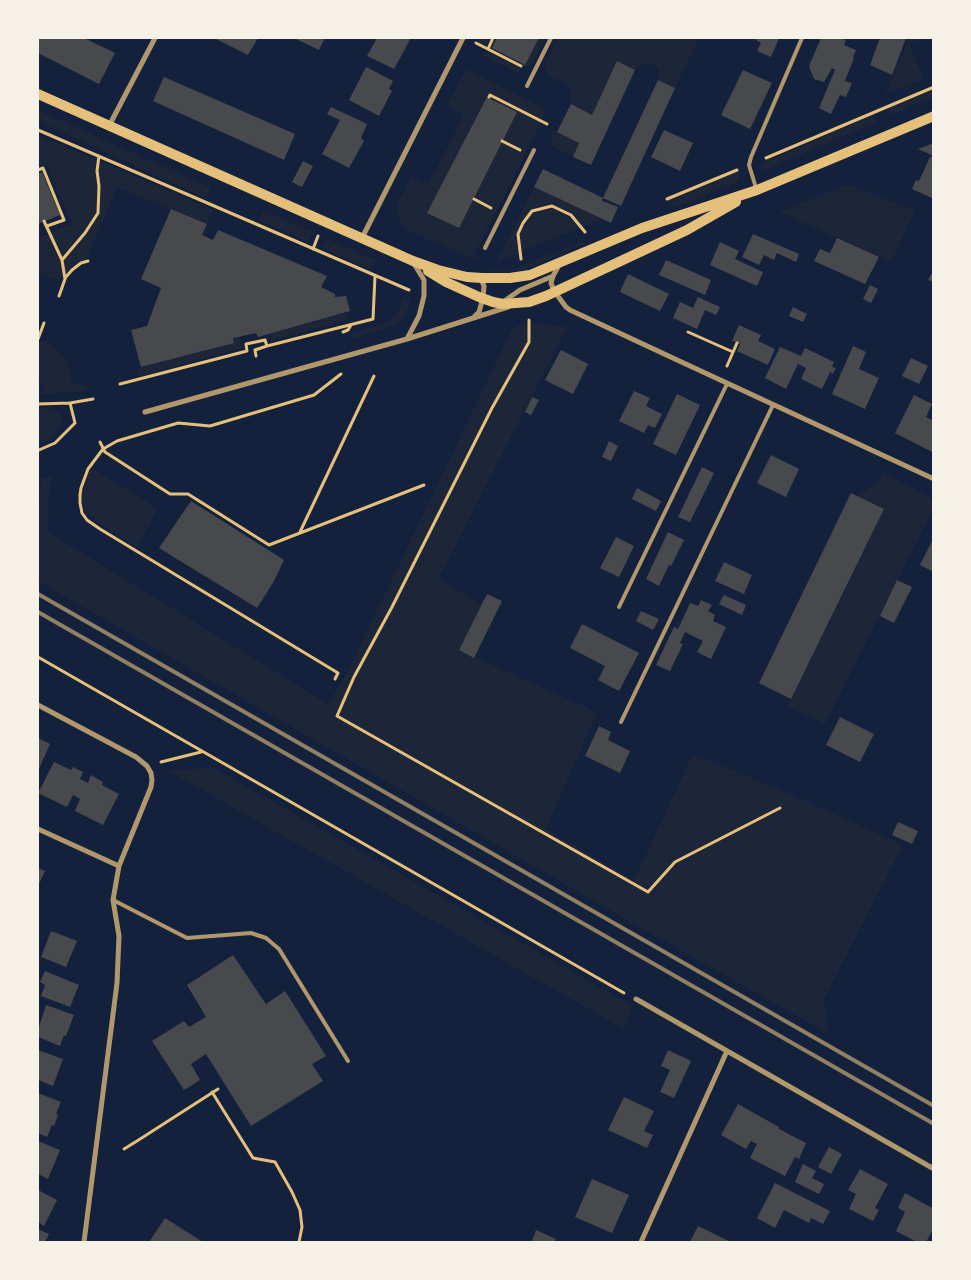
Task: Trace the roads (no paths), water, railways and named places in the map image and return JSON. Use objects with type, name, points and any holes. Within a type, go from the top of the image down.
[{"type":"main road","points":[[38,94],[413,261],[438,270],[480,278],[510,278],[530,274],[642,228],[757,190],[934,116]]},
{"type":"main road","points":[[413,261],[446,282],[484,298],[501,303],[526,302],[687,230],[757,190]]},
{"type":"street","points":[[109,126],[155,38]]},
{"type":"street","points":[[362,239],[463,38]]},
{"type":"street","points":[[407,339],[419,316],[424,296],[424,280],[413,261]]},
{"type":"street","points":[[561,262],[551,283],[554,291],[570,310],[934,479]]},
{"type":"street","points":[[490,313],[520,290],[553,276]]},
{"type":"street","points":[[472,319],[479,312],[484,298],[484,286],[480,278]]},
{"type":"street","points":[[145,412],[407,339],[526,302]]},
{"type":"street","points":[[38,705],[136,757],[147,766],[152,780],[151,787],[119,866],[113,900],[119,936],[117,983],[84,1242]]},
{"type":"street","points":[[38,829],[119,866]]},
{"type":"street","points":[[636,999],[934,1168]]},
{"type":"street","points":[[640,1242],[727,1051]]},
{"type":"lane","points":[[527,86],[551,38]]},
{"type":"lane","points":[[757,190],[749,166],[751,157],[802,38]]},
{"type":"lane","points":[[485,248],[534,150]]},
{"type":"lane","points":[[620,607],[727,384]]},
{"type":"lane","points":[[621,722],[773,405]]},
{"type":"lane","points":[[113,900],[188,938],[251,933],[266,938],[279,949],[348,1061]]},
{"type":"railway","points":[[38,594],[934,1106]]},
{"type":"railway","points":[[38,612],[934,1124]]}]
